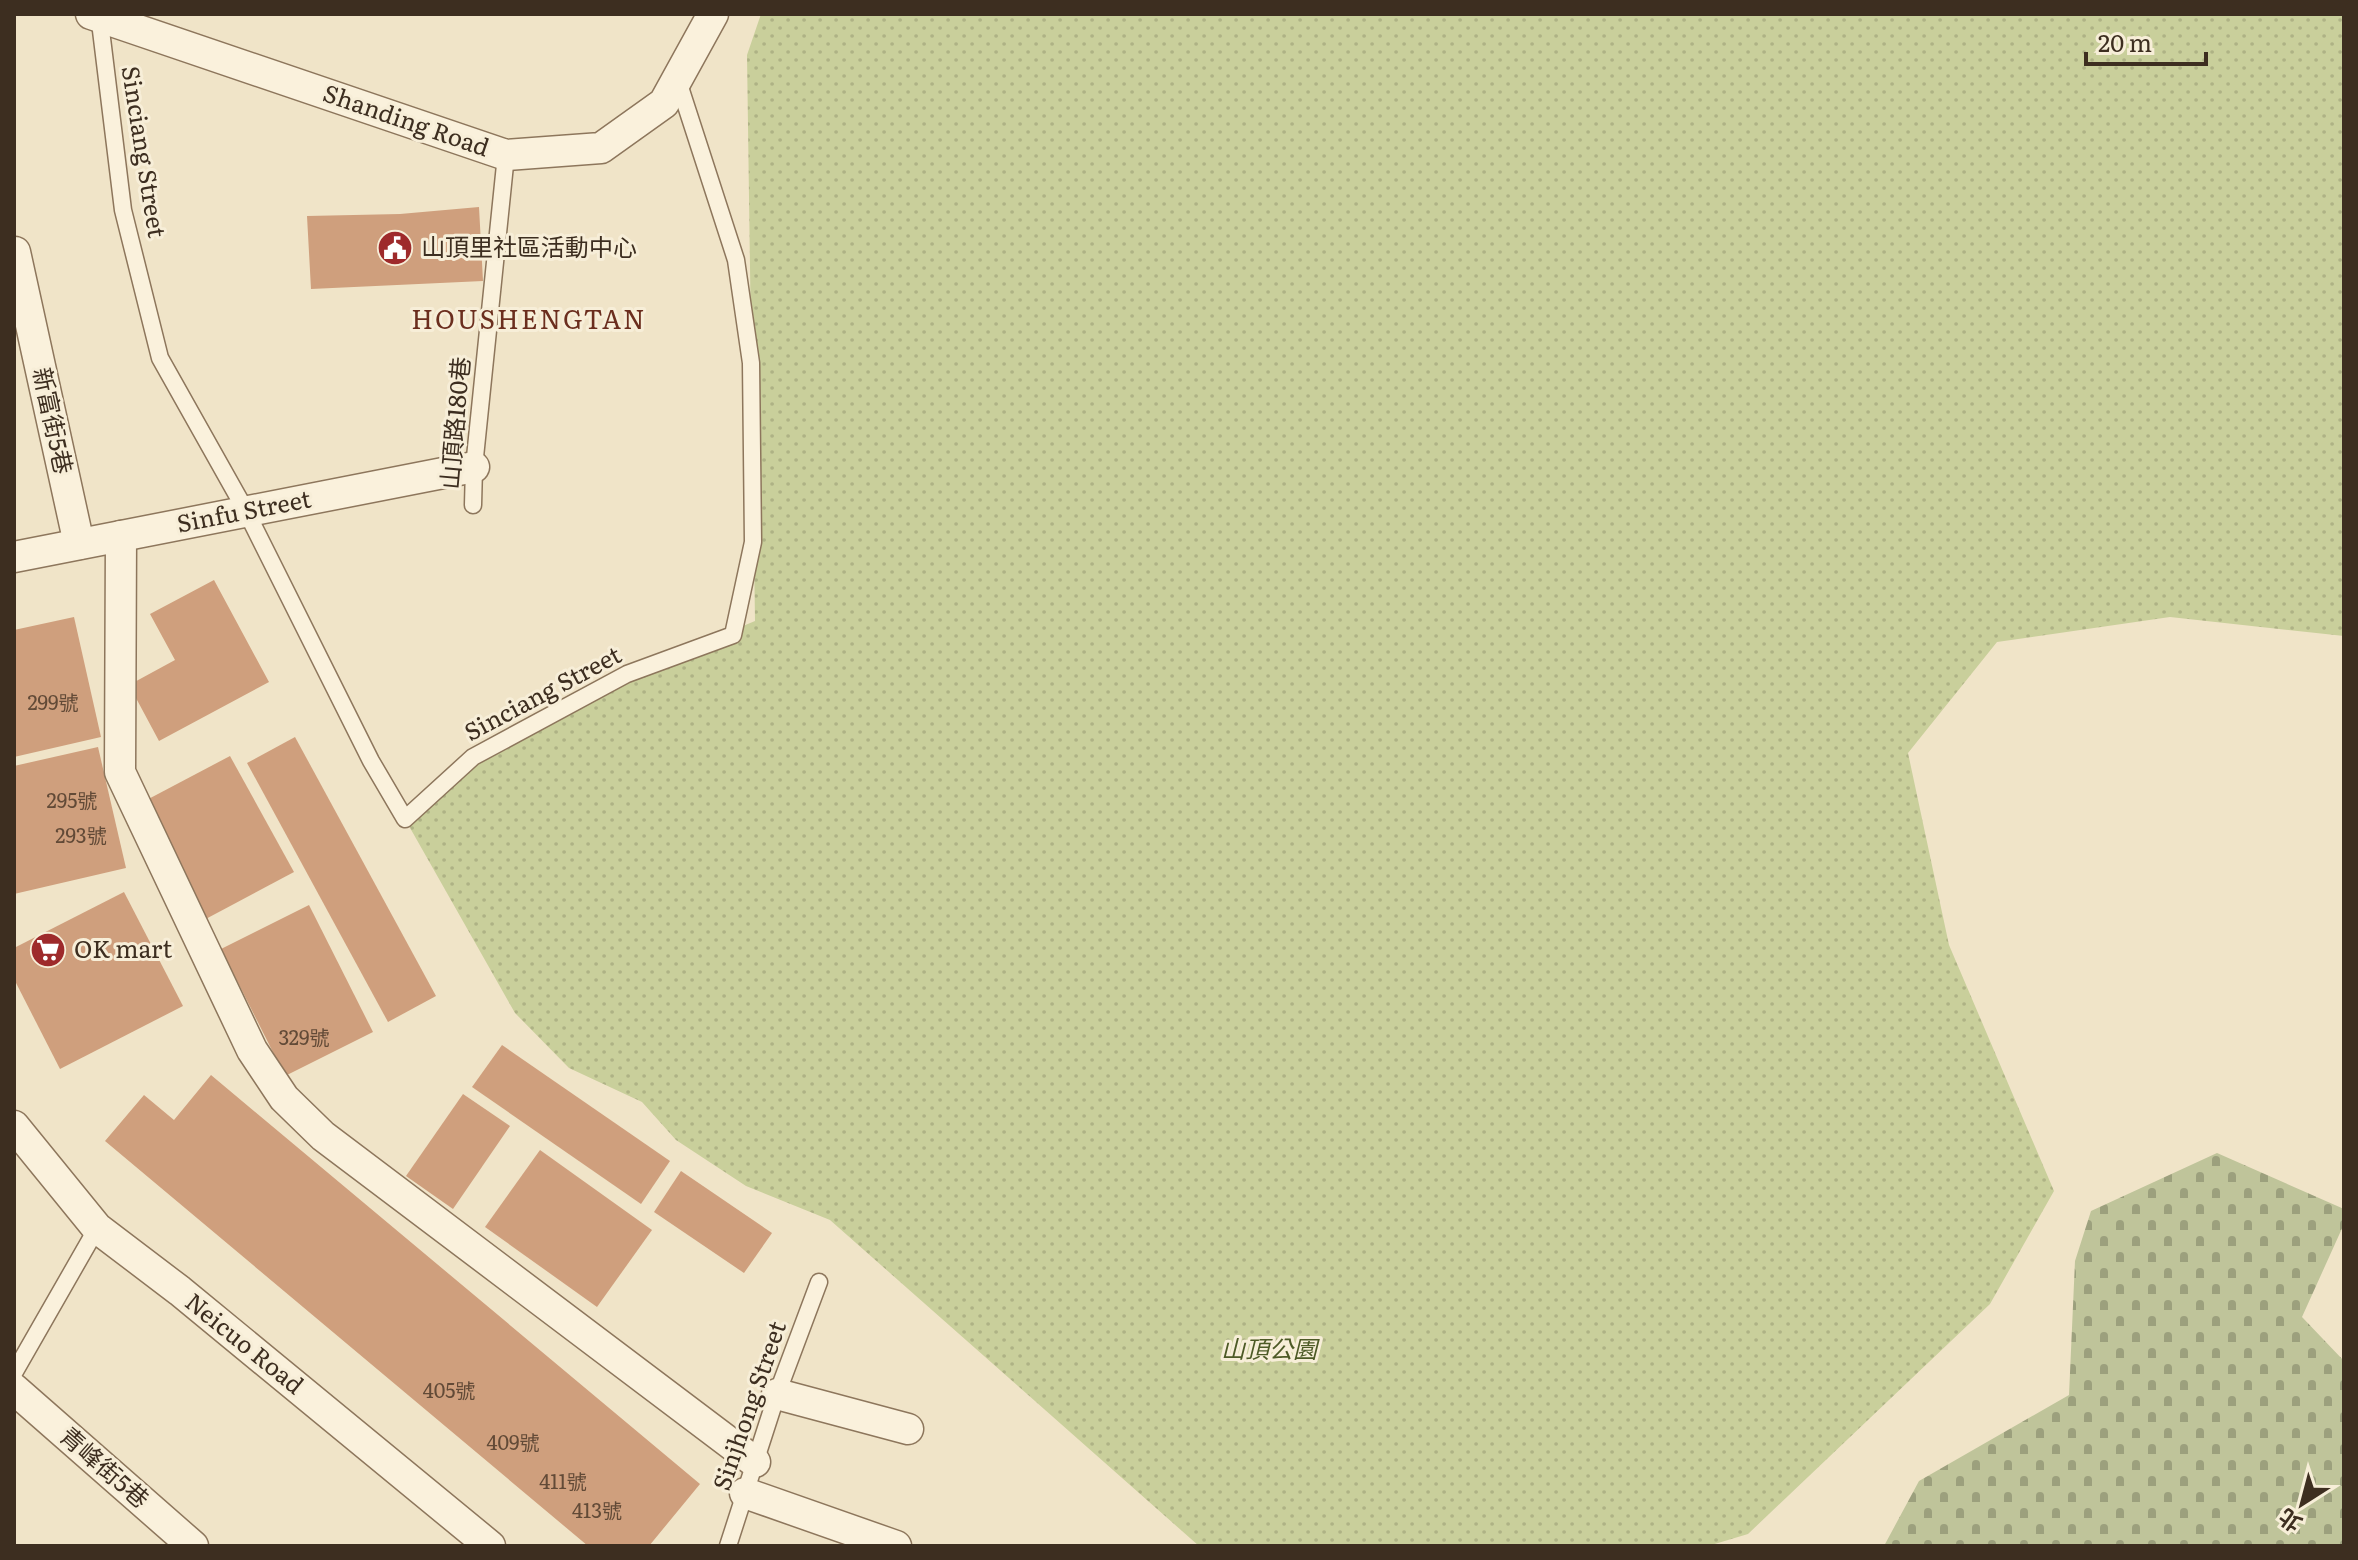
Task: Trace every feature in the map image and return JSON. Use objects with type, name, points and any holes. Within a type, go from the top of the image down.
[{"type":"street","name":"Shanding Road","points":[[96,15],[506,155],[601,148],[664,103],[713,14]]},
{"type":"street","name":"新富街5巷","points":[[15,252],[79,544]]},
{"type":"street","name":"Sinfu Street","points":[[14,557],[474,467]]},
{"type":"street","points":[[121,536],[120,772],[252,1050],[284,1098],[323,1136],[755,1462]]},
{"type":"street","name":"Neicuo Road","points":[[14,1126],[97,1228],[180,1291],[490,1546]]},
{"type":"street","name":"青峰街5巷","points":[[14,1389],[193,1546]]},
{"type":"street","points":[[777,1394],[908,1429]]},
{"type":"street","points":[[745,1493],[896,1546]]},
{"type":"lane","name":"Sinciang Street","points":[[96,15],[123,210],[160,358],[246,511],[371,761],[405,819],[473,757],[627,674],[733,635],[753,542],[751,363],[736,260],[677,80]]},
{"type":"lane","name":"山頂路180巷","points":[[473,505],[474,467],[506,155]]},
{"type":"lane","points":[[14,1373],[97,1228]]},
{"type":"lane","name":"Sinjhong Street","points":[[728,1546],[777,1394],[819,1282]]},
{"type":"green space","name":"山頂公園","points":[[761,14],[2344,14],[2344,636],[2170,617],[1997,642],[1908,753],[1949,945],[2054,1191],[1990,1304],[1748,1534],[1708,1546],[1199,1546],[830,1220],[746,1186],[676,1140],[642,1102],[569,1068],[515,1013],[405,819],[473,757],[627,674],[755,621],[747,55]]},
{"type":"green space","points":[[2217,1153],[2344,1209],[2344,1224],[2302,1317],[2344,1361],[2344,1546],[1884,1546],[1919,1481],[2069,1395],[2075,1261],[2091,1211]]},
{"type":"building","name":"山頂里社區活動中心","points":[[479,207],[483,281],[311,289],[307,216],[400,214]]},
{"type":"building","points":[[214,580],[269,682],[159,741],[129,685],[175,660],[150,614]]},
{"type":"building","points":[[74,617],[101,737],[14,757],[14,630]]},
{"type":"building","points":[[295,737],[436,996],[388,1022],[247,763]]},
{"type":"building","points":[[98,747],[126,868],[14,894],[14,766]]},
{"type":"building","points":[[230,756],[294,872],[202,921],[139,804]]},
{"type":"building","points":[[124,892],[183,1006],[60,1069],[14,979],[14,948]]},
{"type":"building","points":[[309,905],[373,1032],[285,1076],[221,949]]},
{"type":"building","points":[[502,1045],[670,1161],[641,1204],[472,1087]]},
{"type":"building","points":[[211,1075],[700,1484],[649,1546],[588,1546],[105,1141],[144,1095],[174,1120]]},
{"type":"building","points":[[463,1094],[510,1126],[453,1209],[406,1176]]},
{"type":"building","points":[[540,1150],[652,1230],[597,1307],[485,1227]]},
{"type":"building","points":[[681,1171],[772,1233],[744,1273],[654,1212]]},
{"type":"place","name":"山頂里社區活動中心","points":[[395,248]]},
{"type":"place","name":"OK mart","points":[[48,950]]},
{"type":"district","name":"HOUSHENGTAN","points":[[529,320]]}]
